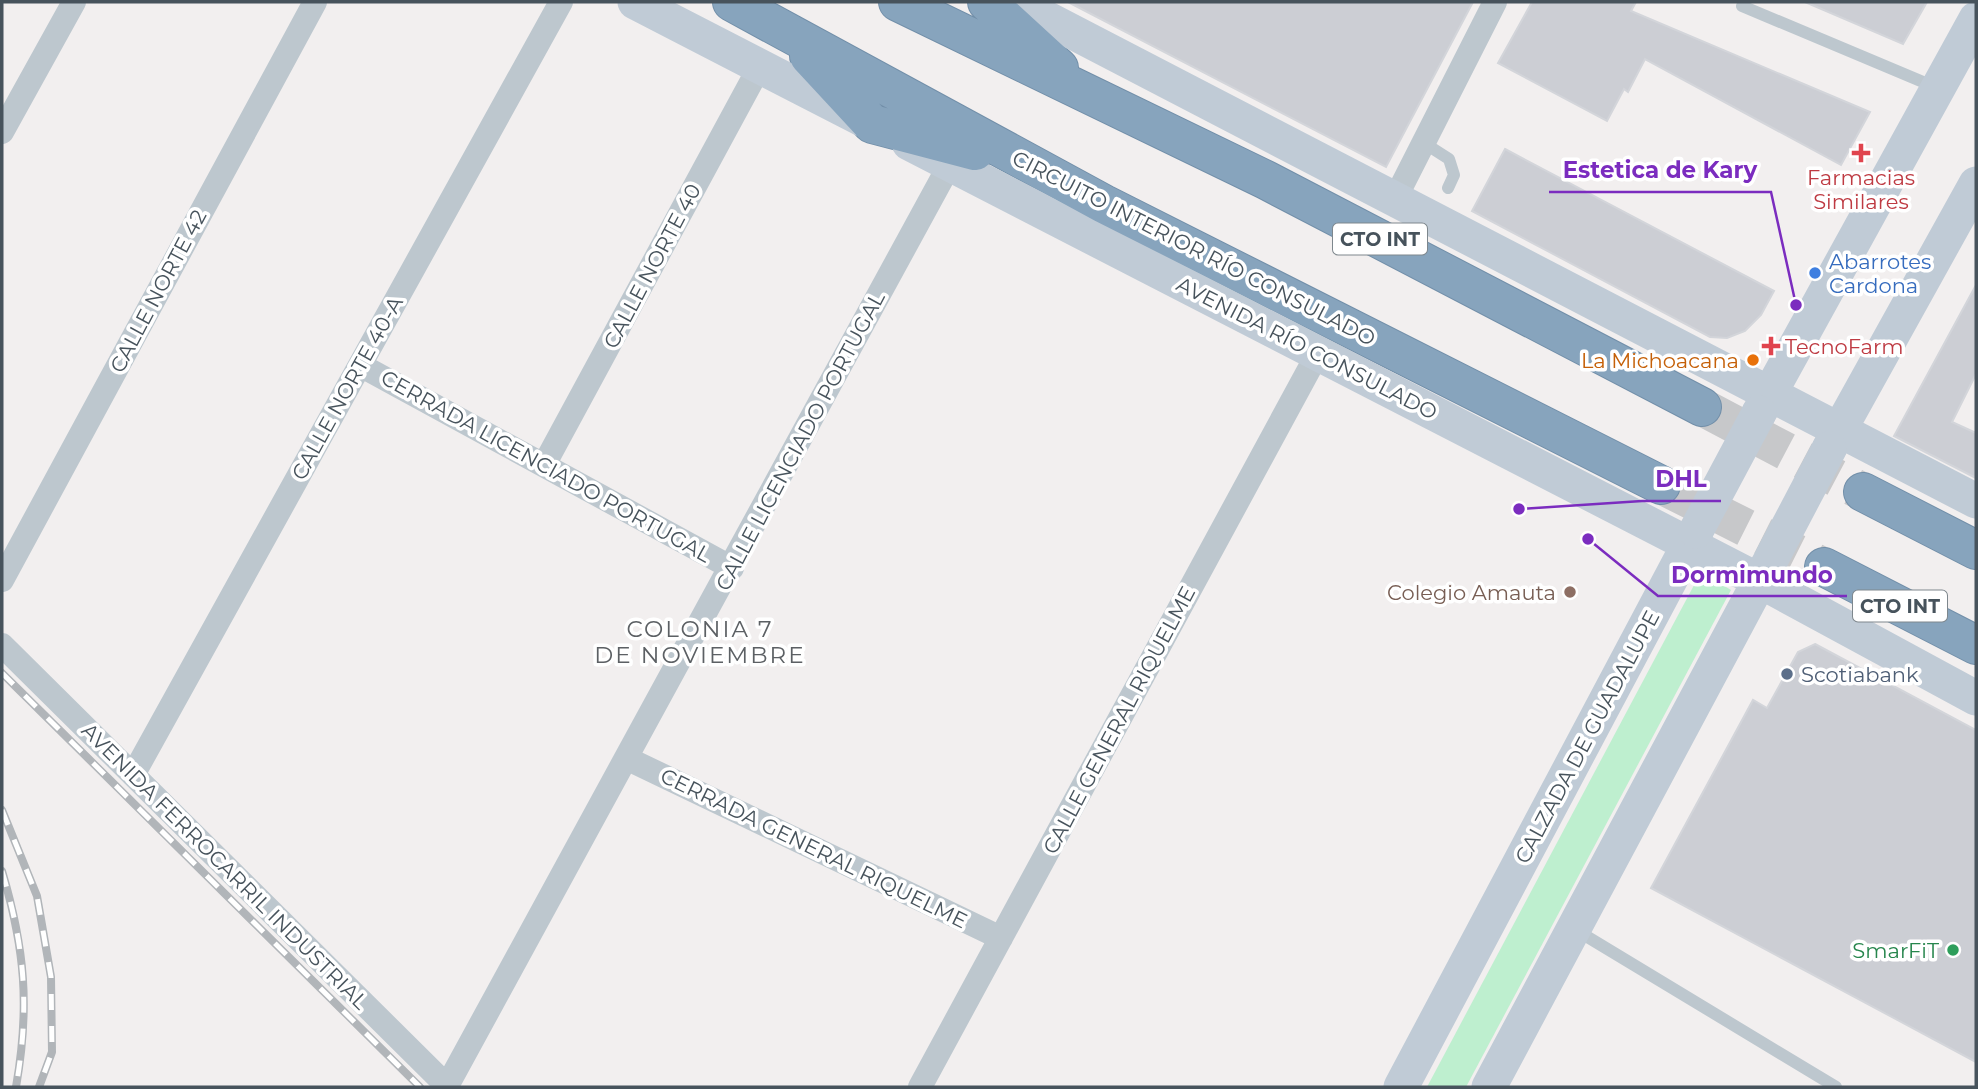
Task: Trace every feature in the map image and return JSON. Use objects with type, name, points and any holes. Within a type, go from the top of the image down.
[{"type":"highway","name":"CIRCUITO INTERIOR RÍO CONSULADO","points":[[732,2],[1033,166],[1661,485]]},
{"type":"highway","name":"CTO INT","points":[[898,2],[1266,180],[1702,407]]},
{"type":"highway","points":[[987,2],[1081,89]]},
{"type":"highway","points":[[786,31],[872,124],[1033,166]]},
{"type":"highway","points":[[1863,492],[1976,550]]},
{"type":"highway","name":"CTO INT","points":[[1824,567],[1976,645]]},
{"type":"main road","name":"AVENIDA RÍO CONSULADO","points":[[635,2],[1318,353],[1763,574],[1976,698]]},
{"type":"main road","name":"CTO INT","points":[[1026,4],[1395,199],[1765,403],[1834,438],[1976,501]]},
{"type":"main road","name":"CALZADA DE GUADALUPE","points":[[1401,1087],[1765,403],[1976,19]]},
{"type":"main road","points":[[1489,1087],[1834,438],[1976,184]]},
{"type":"street","points":[[2,132],[74,2]]},
{"type":"street","name":"CALLE NORTE 42","points":[[2,580],[315,2]]},
{"type":"street","name":"CALLE NORTE 40-A","points":[[133,775],[561,2]]},
{"type":"street","points":[[1395,199],[1495,2]]},
{"type":"street","name":"CALLE NORTE 40","points":[[544,465],[760,66]]},
{"type":"street","name":"CALLE LICENCIADO PORTUGAL","points":[[448,1087],[950,164]]},
{"type":"street","name":"CALLE GENERAL RIQUELME","points":[[920,1087],[1318,353]]},
{"type":"street","name":"CERRADA LICENCIADO PORTUGAL","points":[[360,365],[732,568]]},
{"type":"street","name":"AVENIDA FERROCARRIL INDUSTRIAL","points":[[2,645],[448,1087]]},
{"type":"street","name":"CERRADA GENERAL RIQUELME","points":[[628,759],[1001,938]]},
{"type":"lane","points":[[1742,6],[1939,89]]},
{"type":"lane","points":[[1424,143],[1449,159],[1454,175],[1448,188]]},
{"type":"lane","points":[[1572,928],[1836,1087]]},
{"type":"green space","points":[[1701,572],[1731,590],[1466,1087],[1427,1087]]},
{"type":"building","points":[[1068,2],[1473,2],[1386,167]]},
{"type":"building","points":[[1532,2],[1636,2],[1631,11],[1870,112],[1841,165],[1645,59],[1628,92],[1624,89],[1607,121],[1498,63]]},
{"type":"building","points":[[1805,2],[1927,2],[1903,44]]},
{"type":"building","points":[[1505,149],[1774,291],[1761,315],[1745,331],[1727,338],[1710,337],[1472,211]]},
{"type":"building","points":[[1976,285],[1976,374],[1952,422],[1976,433],[1976,478],[1894,436]]},
{"type":"building","points":[[1815,644],[1976,730],[1976,1062],[1651,888],[1753,700],[1767,708],[1798,652]]},
{"type":"tunnel","points":[[1702,407],[1863,492]]},
{"type":"tunnel","points":[[1661,485],[1824,567]]},
{"type":"railway","points":[[2,673],[420,1087]]},
{"type":"railway","points":[[2,810],[37,896],[51,977],[52,1052],[39,1087]]},
{"type":"railway","points":[[2,871],[16,926],[23,978],[23,1030],[16,1087]]},
{"type":"place","name":"Farmacias Similares","points":[[1861,153]]},
{"type":"place","name":"Abarrotes Cardona","points":[[1815,273]]},
{"type":"place","name":"Estetica de Kary","points":[[1796,305]]},
{"type":"place","name":"TecnoFarm","points":[[1771,346]]},
{"type":"place","name":"La Michoacana","points":[[1753,360]]},
{"type":"place","name":"DHL","points":[[1519,509]]},
{"type":"place","name":"Dormimundo","points":[[1588,539]]},
{"type":"place","name":"Colegio Amauta","points":[[1570,592]]},
{"type":"place","name":"Scotiabank","points":[[1787,674]]},
{"type":"place","name":"SmarFiT","points":[[1953,950]]},
{"type":"district","name":"COLONIA 7 DE NOVIEMBRE","points":[[700,642]]}]
